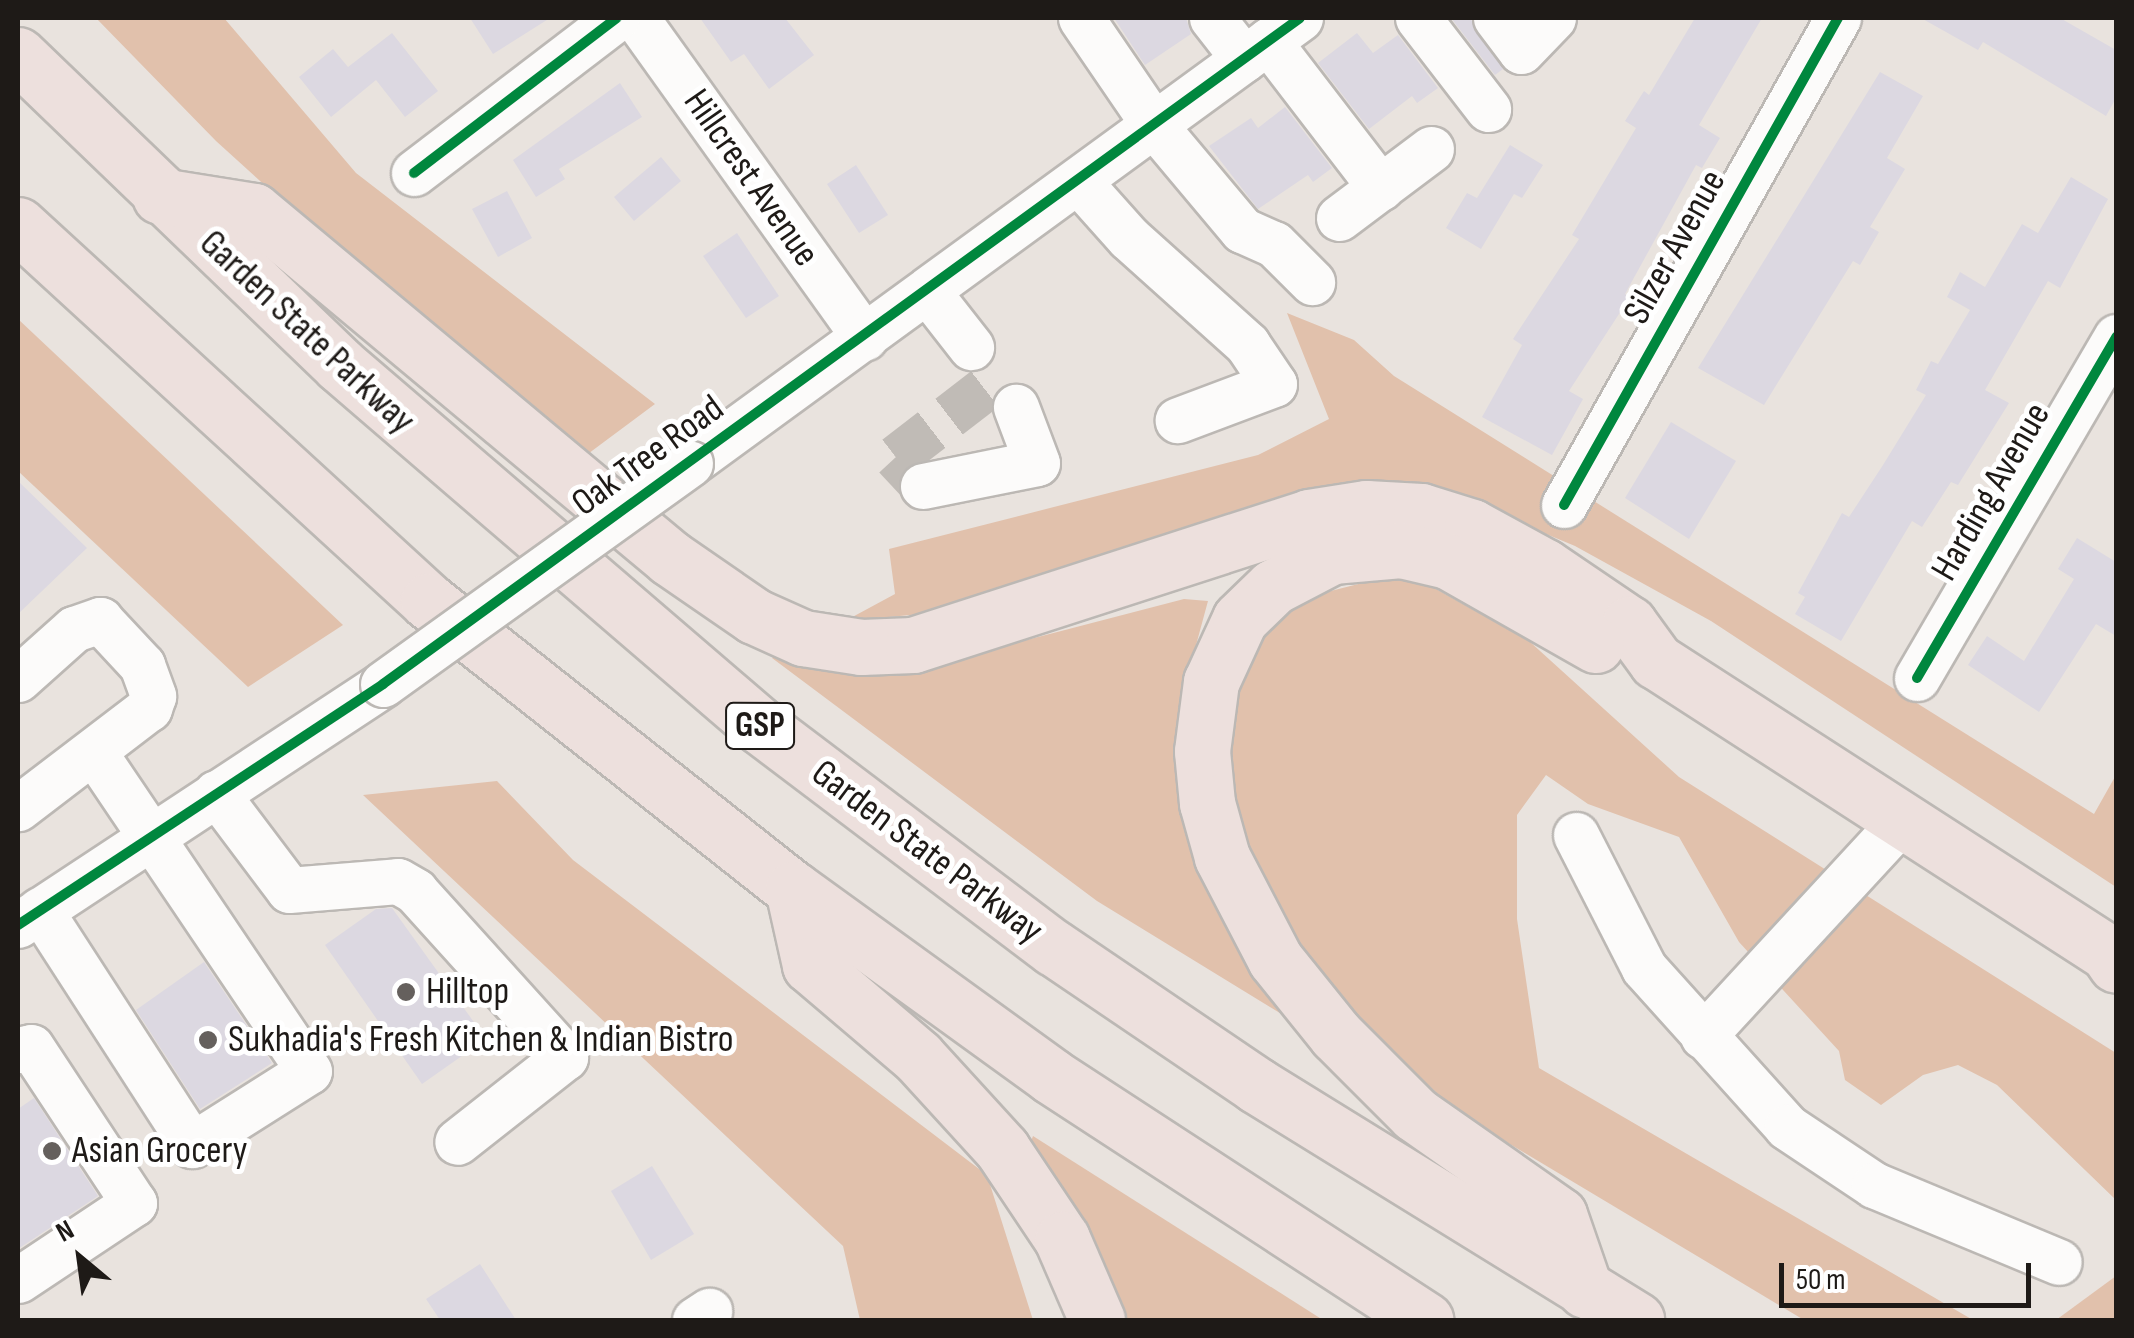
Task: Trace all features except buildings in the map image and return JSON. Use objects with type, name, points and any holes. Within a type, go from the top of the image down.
[{"type":"highway","name":"Garden State Parkway","points":[[18,55],[160,196],[434,449],[665,648],[856,800],[1227,1066],[1636,1320]]},
{"type":"highway","points":[[160,196],[254,211],[628,526],[725,598],[803,638],[861,647],[914,645],[1309,517],[1394,508],[1446,518],[1519,550],[1629,624],[1656,661],[2114,958]]},
{"type":"highway","points":[[18,224],[428,601],[793,889],[1066,1086],[1426,1320]]},
{"type":"highway","points":[[1585,1290],[1559,1215],[1415,1114],[1336,1035],[1275,959],[1232,881],[1214,830],[1203,726],[1218,660],[1255,602],[1311,564],[1354,551],[1401,550],[1448,560],[1611,654],[1656,661]]},
{"type":"highway","points":[[793,889],[810,965],[918,1057],[1002,1149],[1062,1239],[1097,1320]]},
{"type":"street","points":[[414,173],[618,18]]},
{"type":"street","name":"Hillcrest Avenue","points":[[636,18],[865,338]]},
{"type":"street","points":[[1081,18],[1154,126],[1242,230],[1274,244],[1312,282]]},
{"type":"street","points":[[1212,18],[1271,39],[1381,188]]},
{"type":"street","points":[[1418,18],[1488,110]]},
{"type":"street","points":[[1496,18],[1521,52],[1554,18]]},
{"type":"street","name":"Silzer Avenue","points":[[1564,505],[1838,18]]},
{"type":"street","name":"Oak Tree Road","points":[[29,917],[382,684],[865,338],[1271,39]]},
{"type":"street","points":[[1339,218],[1431,149]]},
{"type":"street","points":[[1078,181],[1129,238],[1247,344],[1274,384],[1178,420]]},
{"type":"street","points":[[928,292],[972,347]]},
{"type":"street","name":"Harding Avenue","points":[[1917,678],[2116,337]]},
{"type":"street","points":[[922,486],[1037,463],[1016,407]]},
{"type":"street","points":[[18,679],[74,629],[100,620],[142,664],[153,696],[149,708],[18,808]]},
{"type":"street","points":[[29,917],[192,1146],[310,1071],[94,752]]},
{"type":"street","points":[[216,793],[289,890],[398,881],[416,891],[566,1057],[457,1142]]},
{"type":"street","points":[[1703,1036],[1902,820]]},
{"type":"street","points":[[1576,835],[1644,968],[1787,1127],[1874,1185],[2059,1262]]},
{"type":"street","points":[[18,1050],[31,1048],[134,1202],[18,1280]]},
{"type":"shaded area","points":[[96,18],[224,18],[356,173],[655,404],[573,465],[216,141]]},
{"type":"shaded area","points":[[1287,313],[1354,340],[1394,376],[2094,814],[2116,775],[2116,887],[1711,621],[1575,546],[1481,507],[943,612],[845,621],[895,594],[889,549],[1258,455],[1329,419]]},
{"type":"shaded area","points":[[18,319],[343,625],[248,687],[18,471]]},
{"type":"shaded area","points":[[1386,577],[1418,579],[1529,641],[1679,777],[2116,1053],[2116,1200],[1997,1085],[1958,1065],[1923,1075],[1881,1105],[1845,1080],[1839,1051],[1739,942],[1679,837],[1588,804],[1546,775],[1517,815],[1517,919],[1539,1068],[1973,1320],[1804,1320],[1458,1113],[1345,1007],[1292,941],[1245,853],[1223,763],[1237,678],[1267,626],[1307,597]]},
{"type":"shaded area","points":[[1184,599],[1208,601],[1186,682],[1293,1021],[1097,901],[772,658],[777,653],[938,663]]},
{"type":"shaded area","points":[[497,781],[573,860],[987,1175],[1033,1320],[860,1320],[843,1246],[363,795]]},
{"type":"shaded area","points":[[1033,1136],[1323,1320],[1113,1320],[1028,1149]]},
{"type":"shaded area","points":[[2116,1276],[2116,1320],[2056,1320]]},
{"type":"tunnel","points":[[923,486],[896,457],[996,380]]},
{"type":"cycle path","points":[[414,173],[617,18]]},
{"type":"cycle path","points":[[18,925],[383,684],[1300,18]]},
{"type":"cycle path","points":[[1564,505],[1838,18]]},
{"type":"cycle path","points":[[1917,678],[2116,337]]},
{"type":"place","name":"Hilltop","points":[[406,992]]},
{"type":"place","name":"Sukhadia's Fresh Kitchen & Indian Bistro","points":[[208,1040]]},
{"type":"place","name":"Asian Grocery","points":[[52,1151]]}]
